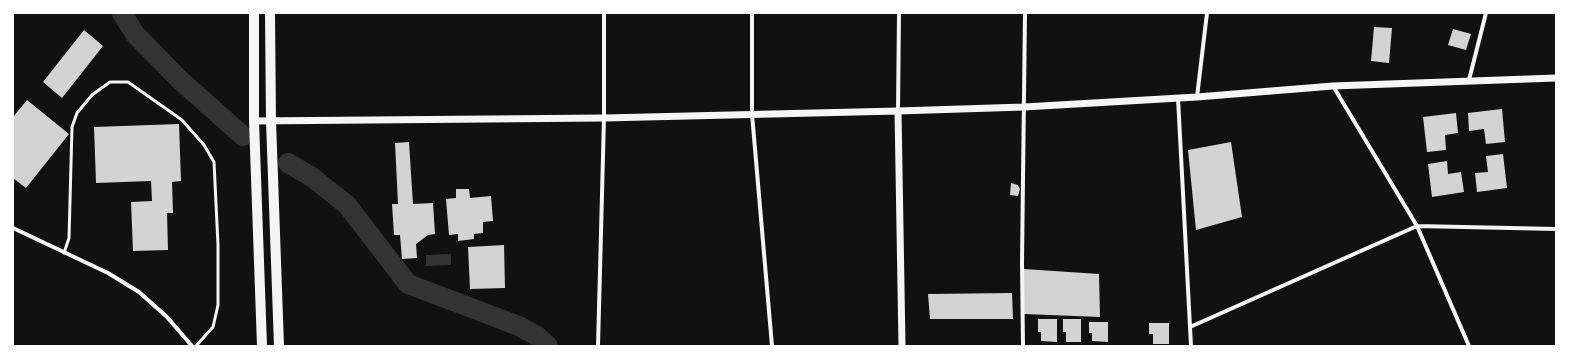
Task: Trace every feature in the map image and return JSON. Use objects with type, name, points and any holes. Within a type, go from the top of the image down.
[{"type":"main road","points":[[254,13],[254,121],[262,346]]},
{"type":"main road","points":[[270,13],[271,121],[279,346]]},
{"type":"street","points":[[598,346],[604,118],[604,13]]},
{"type":"street","points":[[752,13],[752,114],[772,346]]},
{"type":"street","points":[[899,13],[898,111],[900,312],[902,346]]},
{"type":"street","points":[[1023,346],[1025,13]]},
{"type":"street","points":[[1197,97],[1207,13]]},
{"type":"street","points":[[1469,80],[1486,13]]},
{"type":"street","points":[[254,121],[604,118],[1024,107],[1197,97],[1333,86],[1556,78]]},
{"type":"street","points":[[1333,86],[1417,226],[1469,346]]},
{"type":"street","points":[[1178,98],[1190,346]]},
{"type":"street","points":[[1190,327],[1417,226],[1556,229]]},
{"type":"street","points":[[13,228],[108,273],[139,292],[167,317],[192,346]]},
{"type":"lane","points":[[64,252],[69,238],[72,128],[77,113],[92,95],[110,82],[128,82],[182,120],[204,144],[214,162],[218,245],[218,306],[213,327],[196,346]]},
{"type":"shaded area","points":[[451,254],[451,265],[426,266],[426,255]]},
{"type":"building","points":[[1374,27],[1392,28],[1389,63],[1371,61]]},
{"type":"building","points":[[1453,29],[1471,34],[1466,50],[1448,45]]},
{"type":"building","points":[[84,30],[103,46],[62,98],[43,82]]},
{"type":"building","points":[[27,100],[69,134],[26,188],[13,178],[13,117]]},
{"type":"building","points":[[1502,109],[1505,142],[1486,144],[1484,129],[1469,131],[1468,113]]},
{"type":"building","points":[[1456,113],[1458,133],[1445,135],[1446,150],[1427,152],[1423,117]]},
{"type":"building","points":[[179,124],[181,181],[172,182],[173,213],[167,213],[168,250],[133,251],[131,202],[152,201],[151,181],[96,183],[94,127]]},
{"type":"building","points":[[409,142],[413,204],[433,203],[435,234],[428,235],[416,244],[417,258],[402,259],[400,235],[394,235],[392,204],[398,204],[395,143]]},
{"type":"building","points":[[1231,142],[1242,217],[1196,230],[1188,150]]},
{"type":"building","points":[[1503,154],[1507,188],[1477,192],[1475,173],[1488,172],[1486,156]]},
{"type":"building","points":[[1447,161],[1448,174],[1461,172],[1464,192],[1432,197],[1428,164]]},
{"type":"building","points":[[1011,183],[1018,185],[1020,189],[1018,196],[1010,195]]},
{"type":"building","points":[[456,189],[469,189],[470,198],[491,196],[493,221],[483,222],[483,233],[474,234],[474,239],[458,241],[458,234],[449,235],[446,199],[456,198]]},
{"type":"building","points":[[504,245],[505,288],[470,289],[468,247]]},
{"type":"building","points":[[1024,269],[1099,274],[1100,317],[1024,314]]},
{"type":"building","points":[[1012,293],[1013,319],[930,319],[928,294]]},
{"type":"building","points":[[1038,319],[1057,319],[1057,342],[1041,341],[1041,332],[1038,332]]},
{"type":"building","points":[[1063,319],[1081,319],[1081,342],[1066,342],[1066,332],[1063,332]]},
{"type":"building","points":[[1089,322],[1108,322],[1108,342],[1092,341],[1092,333],[1089,333]]},
{"type":"building","points":[[1149,323],[1169,323],[1169,344],[1153,344],[1153,334],[1149,334]]},
{"type":"waterway","points":[[122,13],[135,34],[180,80],[243,136]]},
{"type":"waterway","points":[[288,163],[312,177],[347,205],[408,284],[519,326],[537,336],[548,346]]}]
